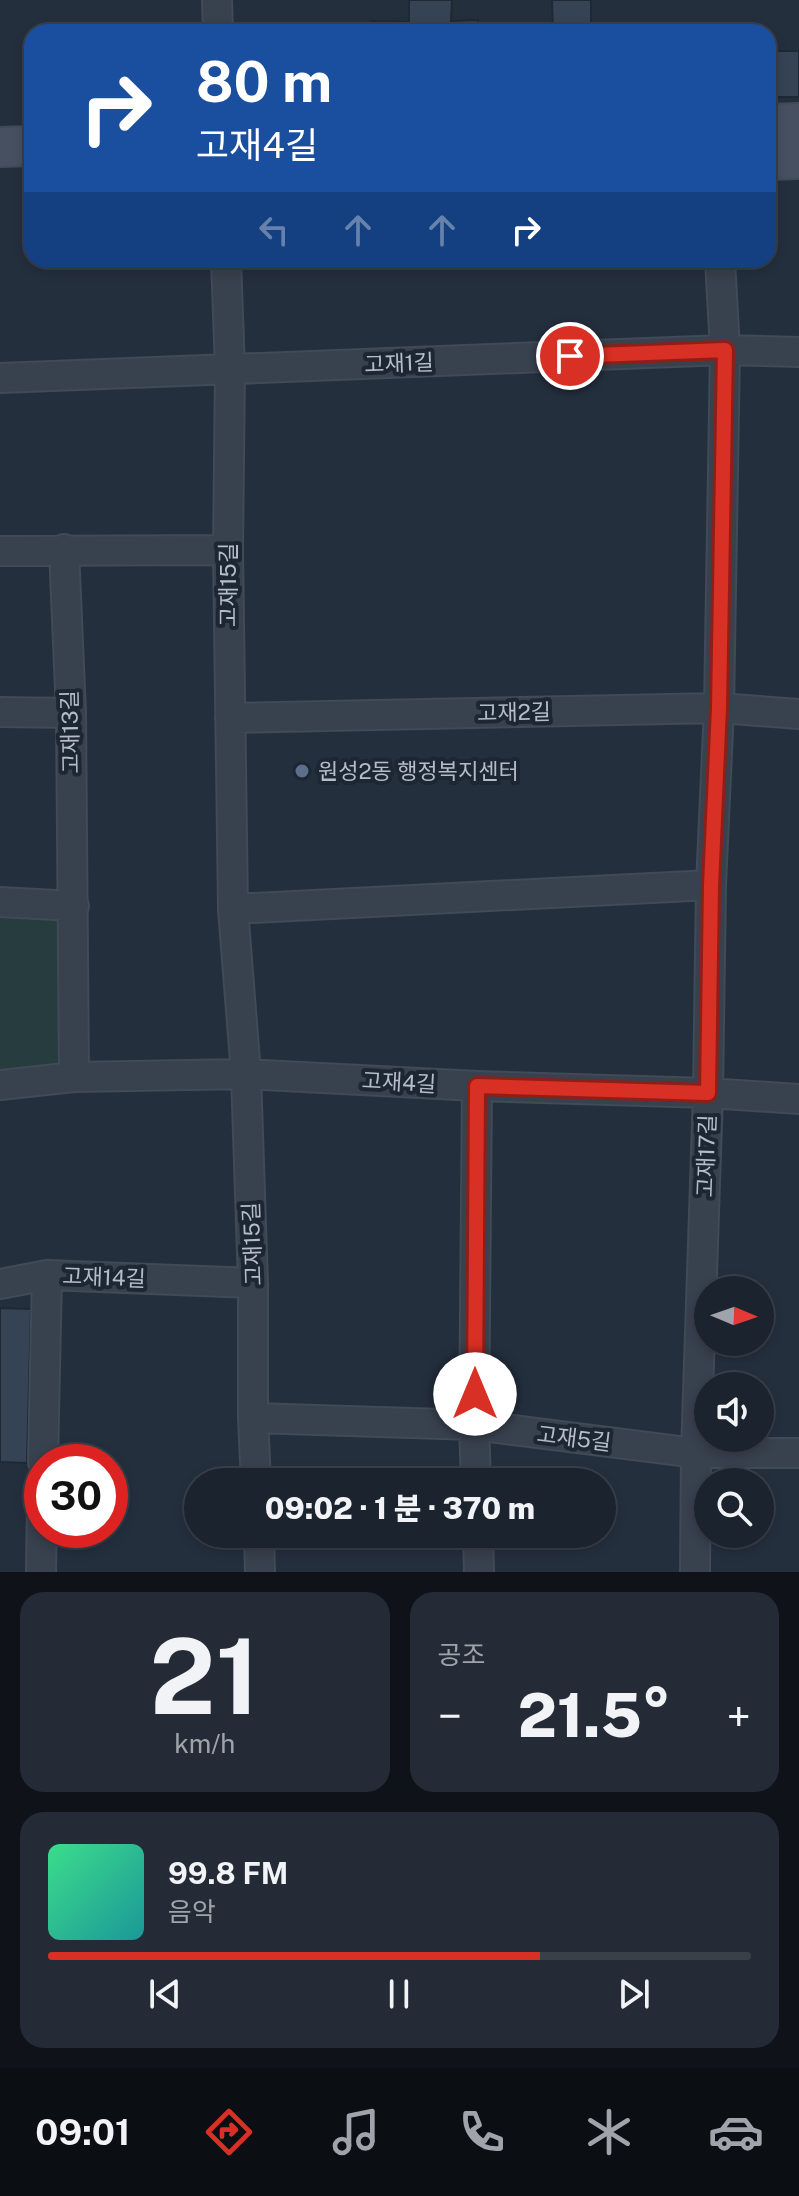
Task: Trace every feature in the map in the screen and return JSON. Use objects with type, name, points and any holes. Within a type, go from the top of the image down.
[{"type":"street","points":[[217,0],[218,24]]},
{"type":"street","points":[[776,124],[799,123]]},
{"type":"street","points":[[0,147],[24,146]]},
{"type":"street","points":[[776,160],[799,159]]},
{"type":"street","points":[[0,173],[24,172]]},
{"type":"street","name":"고재15길","points":[[226,268],[230,369],[228,550],[233,909],[246,1074],[255,1468]]},
{"type":"street","name":"고재17길","points":[[695,1572],[711,885],[719,708],[725,350],[720,268]]},
{"type":"street","name":"고재1길","points":[[0,378],[725,350],[799,352]]},
{"type":"street","name":"고재13길","points":[[64,549],[71,713],[74,1077]]},
{"type":"street","points":[[0,551],[228,550]]},
{"type":"street","name":"고재2길","points":[[230,718],[719,708],[799,714]]},
{"type":"street","points":[[0,712],[71,713]]},
{"type":"street","points":[[233,909],[711,885]]},
{"type":"street","points":[[0,902],[74,906]]},
{"type":"street","name":"고재4길","points":[[0,1085],[74,1077],[246,1074],[799,1099]]},
{"type":"street","points":[[476,1468],[477,1086]]},
{"type":"street","points":[[0,1284],[47,1275]]},
{"type":"street","name":"고재14길","points":[[43,1444],[47,1275],[253,1283]]},
{"type":"street","name":"고재5길","points":[[253,1418],[474,1425],[696,1453],[799,1453]]},
{"type":"street","points":[[41,1548],[41,1572]]},
{"type":"street","points":[[259,1548],[260,1572]]},
{"type":"street","points":[[478,1548],[479,1572]]},
{"type":"green space","points":[[0,910],[51,912],[63,921],[61,1062],[45,1077],[0,1076]]},
{"type":"building","points":[[409,0],[452,0],[451,21],[478,20],[478,24],[371,24],[371,21],[409,22]]},
{"type":"building","points":[[552,0],[591,0],[591,24],[553,24]]},
{"type":"building","points":[[776,51],[799,51],[799,97],[776,97]]},
{"type":"building","points":[[0,1308],[31,1309],[27,1444],[24,1444],[24,1463],[0,1462]]},
{"type":"place","name":"원성2동 행정복지센터","points":[[302,771]]},
{"type":"route","points":[[475,1394],[477,1086],[708,1093],[725,350],[570,356]]}]
